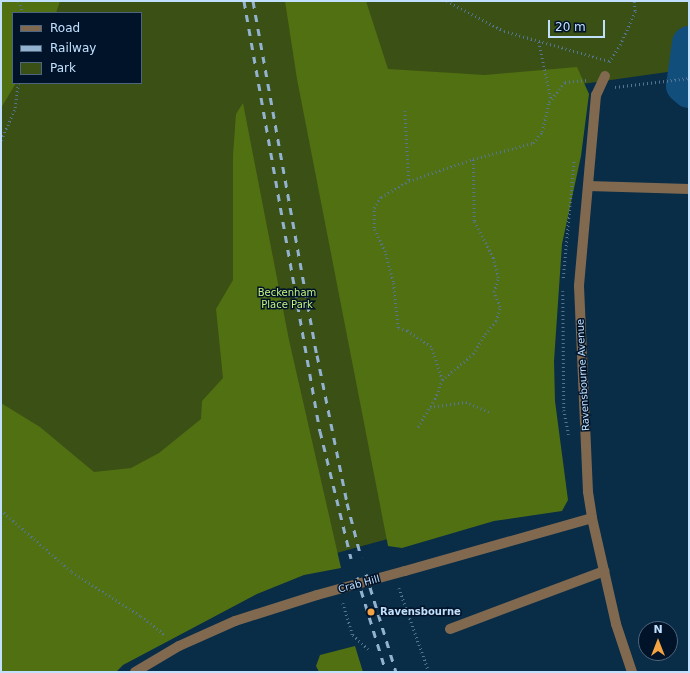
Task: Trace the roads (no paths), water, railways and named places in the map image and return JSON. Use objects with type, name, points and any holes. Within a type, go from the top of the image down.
[{"type":"street","name":"Ravensbourne Avenue","points":[[605,76],[596,95],[579,286],[592,518],[616,624],[632,672]]},
{"type":"street","points":[[588,186],[689,189]]},
{"type":"street","name":"Crab Hill","points":[[135,672],[179,646],[235,621],[317,595],[592,518]]},
{"type":"street","points":[[450,629],[604,571]]},
{"type":"waterway","points":[[689,43],[683,86],[689,91]]},
{"type":"railway","points":[[244,1],[320,431],[351,558]]},
{"type":"railway","points":[[253,1],[317,355],[347,503],[361,557]]},
{"type":"railway","points":[[366,574],[396,672]]},
{"type":"railway","points":[[357,577],[386,672]]},
{"type":"place","name":"Ravensbourne","points":[[371,612]]},
{"type":"park label","name":"Beckenham Place Park","points":[[287,298]]}]
